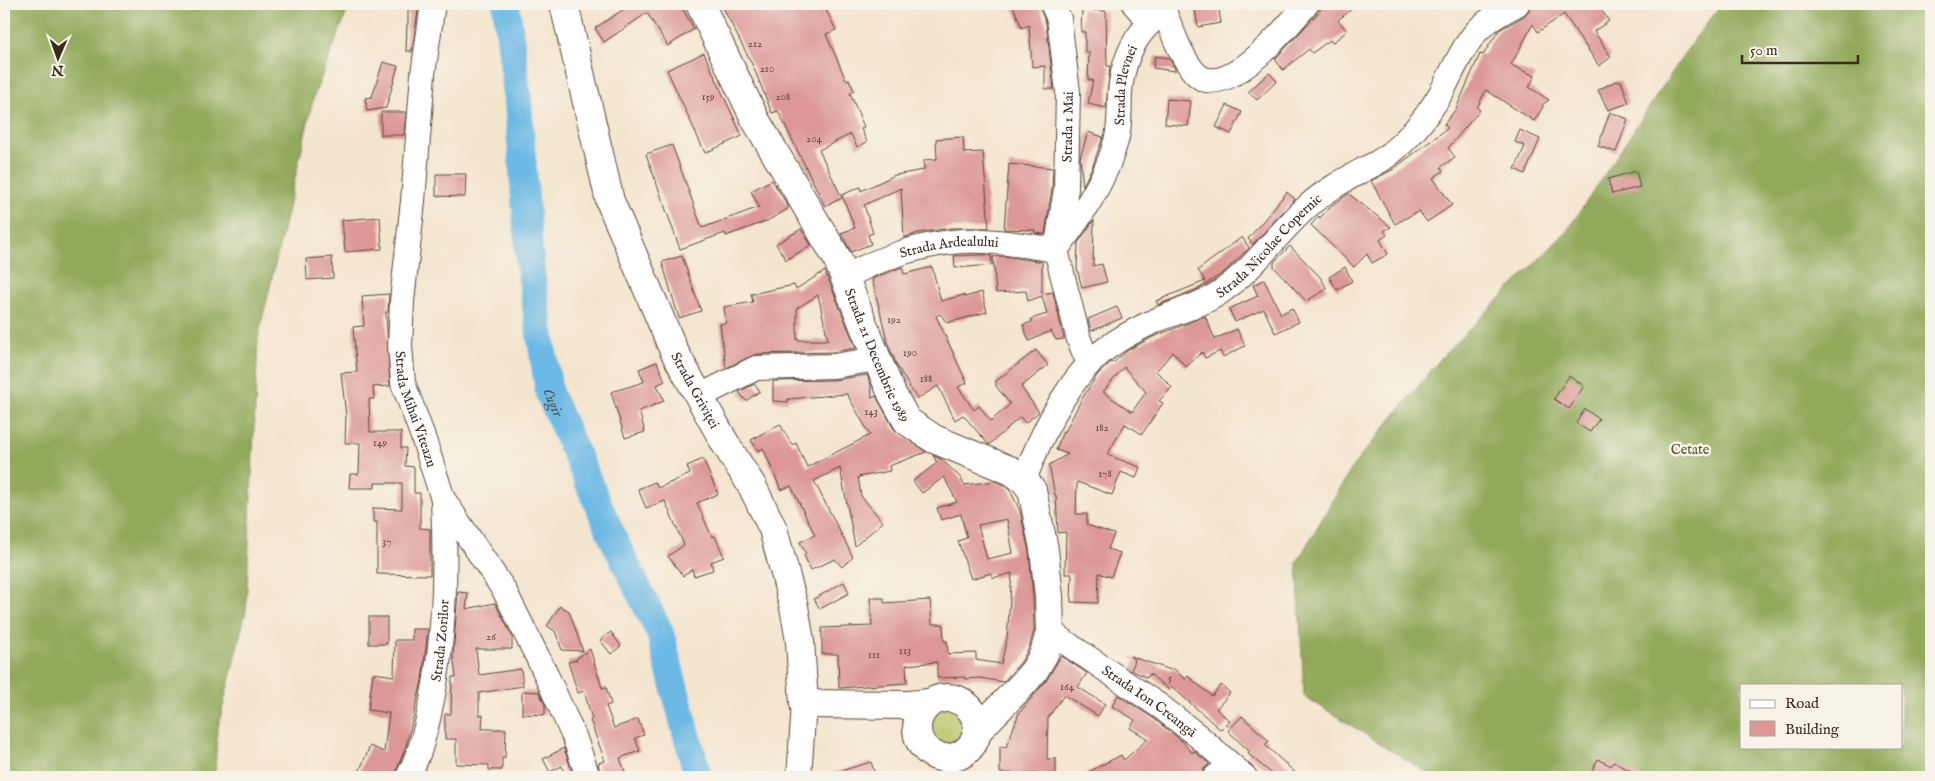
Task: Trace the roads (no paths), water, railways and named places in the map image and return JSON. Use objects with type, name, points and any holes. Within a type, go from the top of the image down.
[{"type":"main road","name":"Strada Griviței","points":[[564,4],[610,201],[666,333],[698,397],[752,486],[773,529],[794,607],[800,641],[804,704]]},
{"type":"main road","name":"Strada 21 Decembrie 1989","points":[[700,4],[755,119],[818,223],[846,277],[877,359],[892,394],[907,421],[934,439],[1012,471],[1024,480]]},
{"type":"main road","points":[[885,704],[919,738],[928,752],[945,758],[963,754],[1022,685],[1044,654],[1050,632],[1049,597],[1044,549],[1032,490],[1024,480]]},
{"type":"main road","points":[[804,704],[909,705],[929,703],[948,697],[957,699],[966,704],[976,720],[974,739],[962,777]]},
{"type":"main road","points":[[928,777],[919,738],[919,715],[929,703]]},
{"type":"street","name":"Strada Mihai Viteazu","points":[[434,4],[423,74],[413,201],[402,301],[400,346],[403,383],[443,499],[504,590],[544,670],[571,730],[588,777]]},
{"type":"street","name":"Strada 1 Mai","points":[[1052,4],[1058,19],[1068,92],[1066,189],[1056,250]]},
{"type":"street","points":[[1134,4],[1160,12],[1182,54],[1196,75],[1209,80],[1218,80],[1236,73],[1257,57],[1307,4]]},
{"type":"street","name":"Strada Nicolae Copernic","points":[[1024,480],[1036,451],[1060,404],[1089,364],[1106,349],[1126,336],[1157,320],[1198,305],[1220,293],[1257,260],[1309,204],[1344,180],[1386,157],[1413,133],[1430,111],[1462,52],[1477,31],[1493,17],[1517,4]]},
{"type":"street","name":"Strada Plevnei","points":[[1056,250],[1091,201],[1104,176],[1117,140],[1120,90],[1125,62],[1132,47],[1160,12]]},
{"type":"street","name":"Strada Ardealului","points":[[846,277],[860,269],[923,247],[953,242],[984,242],[1056,250]]},
{"type":"street","points":[[1056,250],[1079,340],[1089,364]]},
{"type":"street","points":[[698,397],[756,368],[834,366],[877,359]]},
{"type":"street","name":"Strada Zorilor","points":[[408,777],[422,743],[436,679],[445,568],[443,499]]},
{"type":"street","name":"Strada Ion Creangă","points":[[1050,632],[1161,708],[1231,773]]},
{"type":"street","name":"Strada Griviței","points":[[799,777],[804,704]]},
{"type":"waterway","name":"Cugir","points":[[506,4],[518,102],[530,266],[549,393],[613,538],[660,633],[698,777]]},
{"type":"park label","name":"Cetate","points":[[1690,449]]}]
